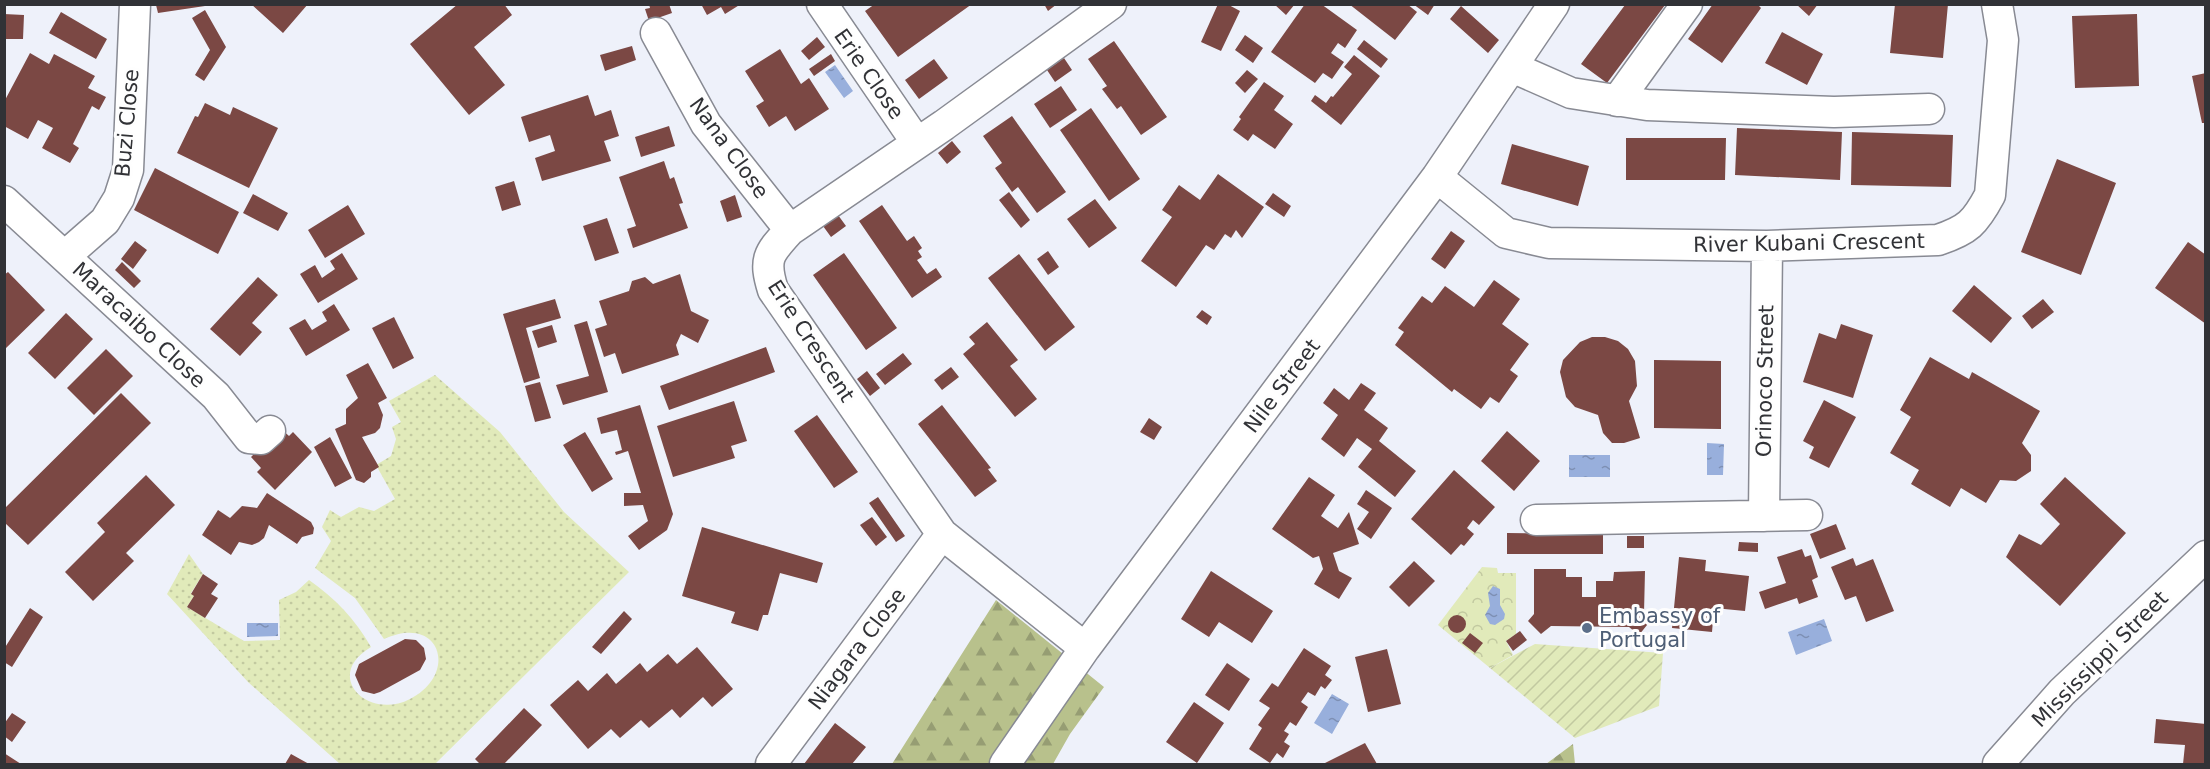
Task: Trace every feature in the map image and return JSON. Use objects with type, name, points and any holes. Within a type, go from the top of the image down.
[{"type":"street","name":"Buzi Close","points":[[65,256],[105,221],[118,198],[128,170],[135,4]]},
{"type":"street","name":"Erie Close","points":[[822,4],[917,143]]},
{"type":"street","name":"Erie Crescent","points":[[1085,648],[942,534],[773,290],[767,271],[770,252],[790,230],[1112,4]]},
{"type":"street","name":"Nile Street","points":[[1005,765],[1085,648],[1437,177],[1554,4]]},
{"type":"street","points":[[1617,101],[1687,4]]},
{"type":"street","name":"River Kubani Crescent","points":[[1437,177],[1506,233],[1549,243],[1767,246],[1938,240],[1963,232],[1978,217],[1990,195],[2003,40],[1997,4]]},
{"type":"street","name":"Nana Close","points":[[656,33],[706,124],[790,230]]},
{"type":"street","points":[[1512,67],[1571,93],[1617,101],[1834,112],[1929,109]]},
{"type":"street","name":"Maracaibo Close","points":[[4,201],[216,396],[249,438],[261,440],[270,430]]},
{"type":"street","name":"Orinoco Street","points":[[1764,516],[1767,246]]},
{"type":"street","points":[[1536,520],[1807,515]]},
{"type":"street","name":"Niagara Close","points":[[771,765],[942,534]]},
{"type":"street","name":"Mississippi Street","points":[[1998,765],[2062,692],[2205,556]]},
{"type":"green space","points":[[435,375],[500,432],[564,512],[629,572],[435,764],[340,764],[248,682],[167,594],[189,554],[203,574],[191,593],[194,596],[187,607],[244,641],[280,640],[279,600],[296,592],[309,580],[344,610],[371,647],[357,658],[351,670],[351,682],[356,692],[366,700],[379,704],[394,704],[410,699],[425,688],[435,675],[438,662],[437,650],[430,640],[419,634],[403,633],[384,639],[355,598],[315,568],[331,541],[322,527],[330,510],[341,517],[359,507],[374,511],[395,499],[376,465],[391,456],[396,439],[392,427],[401,422],[389,401]]},
{"type":"green space","points":[[1482,567],[1497,568],[1498,573],[1516,573],[1516,634],[1506,641],[1513,655],[1490,668],[1438,625]]},
{"type":"green space","points":[[996,600],[1104,687],[1070,734],[1053,764],[892,764]]},
{"type":"green space","points":[[1535,644],[1663,653],[1659,706],[1575,738],[1490,668]]},
{"type":"green space","points":[[1573,744],[1575,764],[1546,764]]},
{"type":"water","points":[[835,65],[853,91],[844,98],[825,72]]},
{"type":"water","points":[[1707,443],[1724,444],[1723,475],[1707,475]]},
{"type":"water","points":[[1569,455],[1610,455],[1610,477],[1569,477]]},
{"type":"water","points":[[1493,586],[1500,589],[1500,605],[1505,614],[1504,619],[1495,625],[1490,624],[1485,615],[1490,606],[1488,593]]},
{"type":"water","points":[[1824,619],[1832,641],[1796,655],[1788,632]]},
{"type":"water","points":[[247,623],[278,623],[278,636],[247,637]]},
{"type":"water","points":[[1332,694],[1349,704],[1332,734],[1314,723]]},
{"type":"building","points":[[251,4],[308,4],[283,33]]},
{"type":"building","points":[[458,4],[504,4],[512,15],[474,47],[505,85],[469,115],[410,44]]},
{"type":"building","points":[[649,4],[669,4],[672,13],[649,21],[645,9],[650,8]]},
{"type":"building","points":[[701,4],[741,4],[725,14],[721,7],[707,15]]},
{"type":"building","points":[[875,4],[972,4],[898,57],[865,11]]},
{"type":"building","points":[[1044,4],[1057,4],[1048,11]]},
{"type":"building","points":[[1218,4],[1227,4],[1240,11],[1221,51],[1201,42]]},
{"type":"building","points":[[1274,4],[1295,4],[1286,15]]},
{"type":"building","points":[[1305,4],[1321,4],[1357,30],[1345,48],[1338,43],[1331,53],[1344,62],[1332,79],[1323,73],[1315,83],[1271,52]]},
{"type":"building","points":[[1349,4],[1407,4],[1417,12],[1395,40]]},
{"type":"building","points":[[1413,4],[1435,4],[1428,15]]},
{"type":"building","points":[[1713,4],[1757,4],[1761,8],[1722,63],[1688,39]]},
{"type":"building","points":[[1796,4],[1818,4],[1809,16]]},
{"type":"building","points":[[1895,4],[1948,4],[1943,58],[1890,53]]},
{"type":"building","points":[[156,5],[204,5],[205,6],[158,13]]},
{"type":"building","points":[[1625,5],[1665,5],[1607,83],[1581,64]]},
{"type":"building","points":[[1461,6],[1499,40],[1488,53],[1450,19]]},
{"type":"building","points":[[205,10],[226,47],[204,81],[195,75],[210,50],[192,18]]},
{"type":"building","points":[[61,12],[107,39],[96,59],[49,33]]},
{"type":"building","points":[[4,14],[24,15],[23,39],[4,39]]},
{"type":"building","points":[[2137,14],[2139,86],[2075,88],[2072,16]]},
{"type":"building","points":[[1782,32],[1823,54],[1807,85],[1765,63]]},
{"type":"building","points":[[1245,35],[1263,48],[1253,63],[1235,50]]},
{"type":"building","points":[[817,37],[825,47],[809,60],[801,51]]},
{"type":"building","points":[[1364,40],[1388,59],[1381,68],[1357,49]]},
{"type":"building","points":[[1114,41],[1167,117],[1141,135],[1121,106],[1117,109],[1102,89],[1107,86],[1088,59]]},
{"type":"building","points":[[632,46],[636,60],[605,71],[600,55]]},
{"type":"building","points":[[780,49],[801,84],[809,78],[829,109],[795,131],[786,116],[769,127],[756,106],[764,101],[745,71]]},
{"type":"building","points":[[30,53],[49,64],[54,54],[95,76],[88,88],[106,97],[99,110],[92,106],[73,144],[79,148],[70,163],[42,148],[53,128],[38,120],[28,139],[4,126],[4,102]]},
{"type":"building","points":[[831,54],[835,61],[814,76],[809,69]]},
{"type":"building","points":[[1354,55],[1380,76],[1341,125],[1311,101],[1315,95],[1326,103],[1331,96],[1333,97],[1352,74],[1344,67]]},
{"type":"building","points":[[1064,58],[1072,70],[1055,82],[1047,70]]},
{"type":"building","points":[[934,59],[948,78],[919,99],[905,80]]},
{"type":"building","points":[[1247,70],[1258,79],[1245,93],[1235,83]]},
{"type":"building","points":[[2206,73],[2206,123],[2202,123],[2192,76]]},
{"type":"building","points":[[1264,82],[1284,96],[1274,110],[1293,124],[1275,149],[1253,134],[1248,141],[1233,130],[1241,119],[1239,117]]},
{"type":"building","points":[[1061,86],[1077,110],[1050,128],[1034,104]]},
{"type":"building","points":[[588,95],[595,116],[611,110],[619,136],[604,141],[611,161],[542,181],[535,158],[555,151],[550,135],[529,142],[521,117]]},
{"type":"building","points":[[205,103],[230,115],[233,107],[278,128],[249,188],[177,153],[195,116],[198,117]]},
{"type":"building","points":[[1091,108],[1140,179],[1109,201],[1060,130]]},
{"type":"building","points":[[1012,116],[1066,192],[1037,213],[1018,187],[1012,192],[995,168],[1002,163],[983,136]]},
{"type":"building","points":[[669,126],[675,146],[641,157],[635,137]]},
{"type":"building","points":[[1737,128],[1842,132],[1840,180],[1735,175]]},
{"type":"building","points":[[1852,132],[1953,135],[1951,187],[1851,185]]},
{"type":"building","points":[[1626,138],[1726,138],[1725,180],[1626,180]]},
{"type":"building","points":[[952,141],[961,152],[947,164],[938,153]]},
{"type":"building","points":[[1512,144],[1589,166],[1578,206],[1501,184]]},
{"type":"building","points":[[2057,159],[2116,183],[2081,275],[2021,252]]},
{"type":"building","points":[[664,161],[670,179],[674,177],[683,203],[679,204],[688,228],[633,248],[627,229],[636,226],[619,177]]},
{"type":"building","points":[[155,168],[239,212],[218,254],[134,210]]},
{"type":"building","points":[[1218,174],[1264,207],[1242,238],[1236,230],[1231,238],[1225,234],[1214,250],[1206,245],[1176,287],[1141,261],[1172,217],[1162,210],[1179,185],[1200,200]]},
{"type":"building","points":[[514,181],[521,205],[502,211],[495,187]]},
{"type":"building","points":[[1009,192],[1030,220],[1021,228],[999,200]]},
{"type":"building","points":[[1273,193],[1291,206],[1284,217],[1265,204]]},
{"type":"building","points":[[253,194],[288,213],[278,231],[243,213]]},
{"type":"building","points":[[735,195],[742,217],[727,222],[720,201]]},
{"type":"building","points":[[1095,199],[1117,228],[1089,248],[1067,219]]},
{"type":"building","points":[[348,205],[365,234],[325,258],[308,230]]},
{"type":"building","points":[[882,205],[907,241],[914,236],[922,248],[918,251],[922,257],[917,260],[927,274],[936,268],[942,277],[912,298],[859,221]]},
{"type":"building","points":[[838,215],[846,226],[831,237],[823,226]]},
{"type":"building","points":[[607,218],[619,253],[595,261],[583,226]]},
{"type":"building","points":[[1451,231],[1465,241],[1445,269],[1431,259]]},
{"type":"building","points":[[135,241],[147,250],[133,269],[121,259]]},
{"type":"building","points":[[2188,242],[2206,255],[2206,324],[2155,288]]},
{"type":"building","points":[[1048,251],[1059,267],[1048,275],[1037,259]]},
{"type":"building","points":[[342,253],[358,279],[318,303],[300,274],[315,265],[322,278],[335,269],[330,261]]},
{"type":"building","points":[[844,253],[897,328],[866,350],[813,275]]},
{"type":"building","points":[[1019,254],[1075,327],[1045,351],[988,278]]},
{"type":"building","points":[[122,262],[141,281],[134,288],[115,270]]},
{"type":"building","points":[[8,272],[45,310],[4,350],[4,275]]},
{"type":"building","points":[[680,274],[691,311],[709,320],[698,343],[681,334],[676,345],[679,355],[622,374],[615,353],[604,357],[595,329],[607,325],[599,301],[629,291],[632,281],[645,277],[653,284]]},
{"type":"building","points":[[258,277],[278,295],[252,323],[262,332],[240,356],[210,329]]},
{"type":"building","points":[[1494,280],[1520,299],[1502,324],[1529,344],[1510,370],[1518,376],[1499,403],[1490,397],[1481,409],[1454,389],[1452,392],[1395,345],[1404,332],[1398,328],[1422,296],[1432,303],[1445,286],[1474,307]]},
{"type":"building","points":[[1974,285],[2012,318],[1991,343],[1952,311]]},
{"type":"building","points":[[555,299],[561,318],[526,328],[540,378],[524,383],[503,314]]},
{"type":"building","points":[[2043,299],[2054,312],[2032,329],[2022,316]]},
{"type":"building","points":[[334,304],[350,330],[306,356],[289,328],[305,319],[312,330],[327,321],[322,312]]},
{"type":"building","points":[[1202,310],[1212,317],[1207,325],[1196,317]]},
{"type":"building","points":[[66,313],[93,339],[55,379],[28,353]]},
{"type":"building","points":[[394,317],[414,358],[393,369],[372,328]]},
{"type":"building","points":[[587,321],[608,392],[563,405],[556,385],[589,376],[574,325]]},
{"type":"building","points":[[987,322],[1018,360],[1010,366],[1037,399],[1015,417],[963,354],[975,344],[969,337]]},
{"type":"building","points":[[1841,324],[1873,335],[1853,398],[1803,382],[1819,333],[1836,339]]},
{"type":"building","points":[[552,325],[557,342],[538,348],[532,331]]},
{"type":"building","points":[[1592,337],[1605,337],[1618,341],[1628,349],[1635,361],[1637,386],[1629,401],[1640,438],[1624,443],[1612,443],[1603,433],[1598,415],[1575,407],[1566,397],[1560,372],[1563,360],[1580,342]]},
{"type":"building","points":[[766,347],[775,372],[669,410],[660,386]]},
{"type":"building","points":[[106,349],[133,376],[94,415],[67,388]]},
{"type":"building","points":[[903,353],[912,364],[885,385],[876,374]]},
{"type":"building","points":[[1930,357],[1969,379],[1972,372],[2040,411],[2022,443],[2031,455],[2031,471],[2016,481],[2000,480],[1986,503],[1961,488],[1950,507],[1911,484],[1919,470],[1890,453],[1911,417],[1900,410]]},
{"type":"building","points":[[1654,360],[1721,361],[1721,429],[1654,428]]},
{"type":"building","points":[[368,363],[387,398],[378,403],[383,415],[380,428],[375,433],[362,437],[379,467],[371,472],[371,477],[364,483],[356,480],[335,429],[346,424],[346,409],[358,398],[346,375]]},
{"type":"building","points":[[951,367],[959,377],[942,390],[934,380]]},
{"type":"building","points":[[867,371],[880,388],[870,396],[857,379]]},
{"type":"building","points":[[540,382],[551,418],[535,422],[525,386]]},
{"type":"building","points":[[1361,383],[1376,393],[1364,410],[1388,428],[1379,441],[1416,471],[1395,497],[1358,467],[1372,449],[1357,438],[1344,457],[1321,439],[1338,415],[1323,403],[1334,388],[1349,400]]},
{"type":"building","points":[[121,393],[151,423],[28,545],[4,522],[4,509]]},
{"type":"building","points":[[1824,400],[1856,417],[1829,468],[1809,458],[1814,447],[1803,441]]},
{"type":"building","points":[[734,401],[747,441],[731,446],[735,458],[673,477],[657,426]]},
{"type":"building","points":[[640,405],[673,514],[667,530],[639,550],[628,536],[648,521],[643,505],[624,506],[624,493],[641,493],[628,451],[616,455],[615,452],[622,450],[617,430],[601,434],[597,418]]},
{"type":"building","points":[[942,405],[991,468],[988,469],[997,481],[975,497],[918,424]]},
{"type":"building","points":[[817,415],[858,472],[834,488],[794,431]]},
{"type":"building","points":[[1149,418],[1162,427],[1154,440],[1140,432]]},
{"type":"building","points":[[280,428],[289,436],[293,432],[312,452],[275,490],[257,472],[261,468],[251,457]]},
{"type":"building","points":[[1507,431],[1540,461],[1514,491],[1481,461]]},
{"type":"building","points":[[585,432],[613,479],[592,492],[563,445]]},
{"type":"building","points":[[330,437],[352,478],[335,487],[314,447]]},
{"type":"building","points":[[1454,470],[1495,507],[1479,525],[1473,520],[1467,528],[1474,534],[1464,546],[1461,544],[1451,555],[1411,519]]},
{"type":"building","points":[[146,475],[175,505],[126,553],[134,561],[93,601],[65,572],[105,532],[97,523]]},
{"type":"building","points":[[1309,477],[1335,495],[1321,516],[1338,528],[1349,512],[1359,544],[1333,553],[1339,571],[1352,578],[1339,599],[1314,584],[1323,569],[1319,556],[1313,558],[1272,529]]},
{"type":"building","points":[[2065,477],[2126,533],[2060,606],[2006,557],[2019,534],[2041,545],[2060,524],[2040,504]]},
{"type":"building","points":[[1366,490],[1392,508],[1371,539],[1357,529],[1369,512],[1357,504]]},
{"type":"building","points":[[267,493],[311,522],[314,528],[313,534],[302,537],[297,544],[269,525],[264,538],[259,542],[252,545],[239,542],[231,555],[202,535],[218,510],[230,518],[242,506],[257,508]]},
{"type":"building","points":[[878,497],[905,536],[896,542],[869,503]]},
{"type":"building","points":[[872,517],[887,537],[876,546],[860,525]]},
{"type":"building","points":[[1836,524],[1846,549],[1820,559],[1810,534]]},
{"type":"building","points":[[702,527],[823,563],[817,583],[780,573],[768,615],[763,615],[758,631],[731,623],[735,612],[682,596]]},
{"type":"building","points":[[1507,533],[1603,534],[1603,554],[1507,554]]},
{"type":"building","points":[[1627,536],[1644,536],[1644,548],[1627,548]]},
{"type":"building","points":[[1739,542],[1758,543],[1758,552],[1738,551]]},
{"type":"building","points":[[1802,549],[1805,557],[1811,555],[1818,577],[1812,580],[1818,597],[1799,604],[1797,598],[1765,609],[1759,592],[1786,583],[1777,557]]},
{"type":"building","points":[[1679,557],[1706,560],[1705,571],[1749,576],[1745,611],[1714,608],[1712,632],[1672,628]]},
{"type":"building","points":[[1853,558],[1856,566],[1873,559],[1894,611],[1866,622],[1856,596],[1845,600],[1831,567]]},
{"type":"building","points":[[1414,561],[1435,581],[1409,607],[1389,587]]},
{"type":"building","points":[[1534,569],[1566,569],[1566,577],[1582,577],[1582,597],[1596,597],[1596,581],[1613,581],[1614,572],[1645,571],[1644,613],[1651,620],[1639,635],[1629,627],[1551,626],[1541,634],[1528,621],[1534,614]]},
{"type":"building","points":[[1211,571],[1273,611],[1252,643],[1219,622],[1209,637],[1181,619]]},
{"type":"building","points":[[203,574],[218,584],[211,594],[218,598],[205,618],[187,607],[194,596],[191,594]]},
{"type":"building","points":[[30,608],[43,617],[12,667],[4,662],[4,649]]},
{"type":"building","points":[[624,611],[632,619],[601,654],[592,647]]},
{"type":"building","points":[[1453,615],[1461,615],[1466,620],[1464,631],[1453,633],[1448,628],[1448,620]]},
{"type":"building","points":[[1520,631],[1527,640],[1513,651],[1506,641]]},
{"type":"building","points":[[1470,633],[1483,643],[1475,653],[1462,643]]},
{"type":"building","points":[[405,639],[416,640],[424,648],[426,659],[420,670],[380,692],[374,694],[362,691],[355,675],[359,664]]},
{"type":"building","points":[[697,647],[733,689],[712,707],[703,697],[680,718],[672,709],[649,728],[641,720],[620,738],[611,729],[588,749],[550,705],[578,680],[588,691],[607,673],[616,684],[640,663],[647,672],[668,654],[677,664]]},
{"type":"building","points":[[1304,648],[1331,666],[1325,675],[1332,680],[1325,689],[1321,686],[1315,696],[1308,692],[1301,702],[1308,707],[1296,726],[1290,722],[1284,731],[1289,734],[1284,742],[1290,746],[1283,758],[1277,753],[1270,763],[1249,749],[1262,728],[1258,725],[1270,708],[1259,701],[1272,683],[1278,687]]},
{"type":"building","points":[[1387,649],[1401,704],[1368,712],[1355,657]]},
{"type":"building","points":[[1227,663],[1250,679],[1229,711],[1205,695]]},
{"type":"building","points":[[1194,702],[1224,723],[1197,763],[1166,742]]},
{"type":"building","points":[[524,708],[542,725],[504,764],[480,764],[475,759]]},
{"type":"building","points":[[12,713],[26,722],[12,742],[4,736],[4,724]]},
{"type":"building","points":[[2156,719],[2206,724],[2206,764],[2183,764],[2185,745],[2154,743]]},
{"type":"building","points":[[835,723],[866,747],[852,764],[804,764]]},
{"type":"building","points":[[1365,743],[1377,764],[1323,764]]},
{"type":"building","points":[[4,753],[21,764],[4,764]]},
{"type":"building","points":[[291,754],[309,764],[285,764]]},
{"type":"place","name":"Embassy of Portugal","points":[[1587,628]]}]
